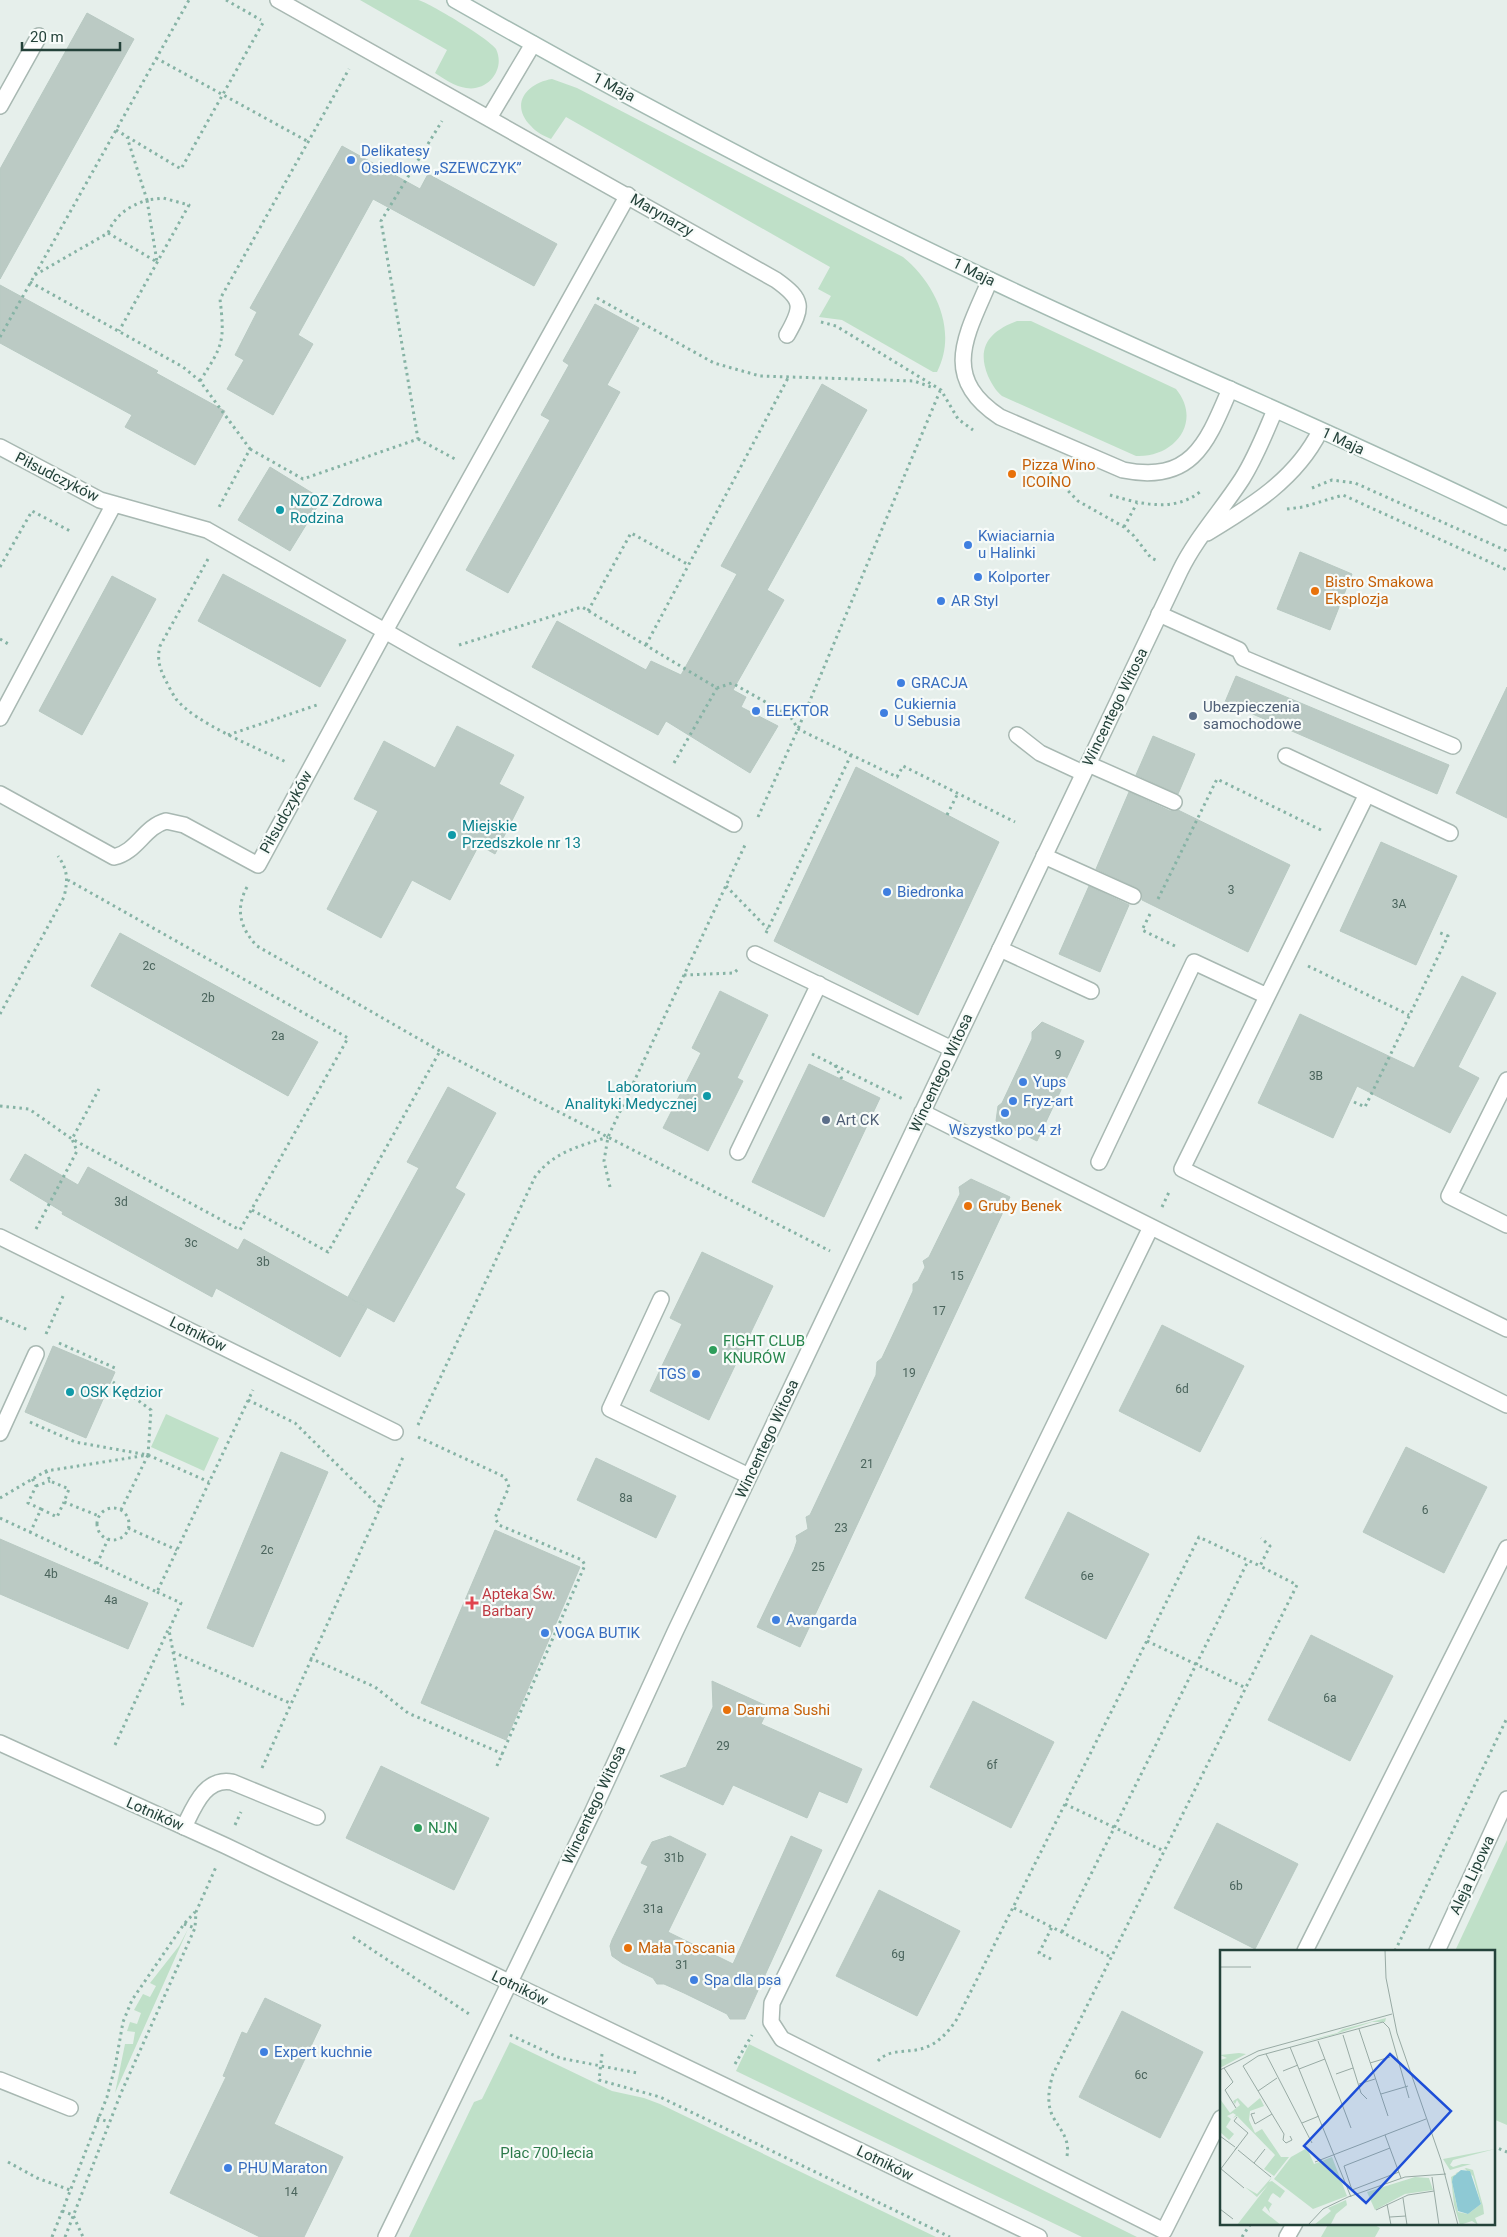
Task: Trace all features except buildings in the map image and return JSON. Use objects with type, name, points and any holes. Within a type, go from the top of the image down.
[{"type":"street","name":"Marynarzy","points":[[278,0],[628,195],[776,280],[795,299],[799,310],[798,315]]},
{"type":"street","name":"1 Maja","points":[[455,0],[533,44],[853,213],[990,280],[1507,517]]},
{"type":"street","points":[[0,106],[39,36]]},
{"type":"street","points":[[489,118],[533,44]]},
{"type":"street","points":[[385,631],[628,195]]},
{"type":"street","points":[[990,280],[962,352],[965,379],[974,396],[985,407],[1000,417],[1123,470],[1141,474],[1161,473],[1180,466],[1197,453],[1211,432],[1230,389]]},
{"type":"street","points":[[787,335],[798,315]]},
{"type":"street","name":"Wincentego Witosa","points":[[386,2237],[592,1813],[749,1476],[1159,614],[1192,549],[1254,460],[1275,410]]},
{"type":"street","name":"Wincentego Witosa","points":[[1203,535],[1247,509],[1292,472],[1311,447],[1320,431]]},
{"type":"street","name":"Piłsudczyków","points":[[0,447],[88,495],[214,533],[427,655],[734,824]]},
{"type":"street","points":[[0,718],[114,504]]},
{"type":"street","points":[[1159,614],[1239,650],[1243,658],[1453,746]]},
{"type":"street","name":"Piłsudczyków","points":[[0,794],[114,857],[128,852],[152,828],[166,821],[184,825],[258,864],[385,631]]},
{"type":"street","points":[[1017,735],[1040,752],[1174,802]]},
{"type":"street","points":[[1286,756],[1450,833]]},
{"type":"street","points":[[1367,794],[1182,1169],[1507,1329]]},
{"type":"street","points":[[1044,856],[1132,896]]},
{"type":"street","points":[[1000,949],[1091,991]]},
{"type":"street","points":[[755,954],[952,1049]]},
{"type":"street","points":[[1099,1162],[1194,962],[1267,996]]},
{"type":"street","points":[[738,1152],[819,984]]},
{"type":"street","points":[[1507,1080],[1448,1196],[1507,1226]]},
{"type":"street","points":[[922,1112],[1507,1405]]},
{"type":"street","points":[[1151,1227],[772,2003],[771,2022],[782,2039],[1164,2231],[1220,2120]]},
{"type":"street","name":"Lotników","points":[[0,1236],[396,1432]]},
{"type":"street","points":[[661,1299],[610,1409],[749,1476]]},
{"type":"street","points":[[0,1433],[36,1354]]},
{"type":"street","points":[[1306,1950],[1507,1548]]},
{"type":"street","name":"Lotników","points":[[0,1743],[226,1846],[1039,2237]]},
{"type":"street","points":[[184,1827],[199,1798],[213,1783],[225,1781],[252,1790],[317,1818]]},
{"type":"street","name":"Aleja Lipowa","points":[[1436,1950],[1507,1799]]},
{"type":"street","points":[[0,2080],[70,2108]]},
{"type":"street","points":[[1287,2237],[1295,2224]]},
{"type":"path","points":[[0,337],[189,0]]},
{"type":"path","points":[[116,130],[181,169],[264,21]]},
{"type":"path","points":[[156,58],[307,141]]},
{"type":"path","points":[[200,381],[219,352],[222,339],[220,299],[349,69]]},
{"type":"path","points":[[418,439],[381,221],[442,121]]},
{"type":"path","points":[[127,137],[146,200],[156,262]]},
{"type":"path","points":[[35,275],[108,233],[112,223],[123,212],[146,200],[163,198],[189,205],[119,331]]},
{"type":"path","points":[[108,233],[156,262]]},
{"type":"path","points":[[30,282],[183,367],[200,381],[250,449],[303,479],[418,439],[475,470]]},
{"type":"path","points":[[577,287],[714,363],[760,376],[914,381],[941,390]]},
{"type":"path","points":[[798,315],[836,326],[941,390],[958,419],[977,432]]},
{"type":"path","points":[[646,645],[788,378]]},
{"type":"path","points":[[755,824],[798,729],[941,390]]},
{"type":"path","points":[[250,449],[214,533],[160,646],[158,656],[160,669],[176,699],[190,712],[228,735],[308,772]]},
{"type":"path","points":[[1040,462],[1078,501],[1124,527],[1134,536],[1151,558],[1180,571]]},
{"type":"path","points":[[1304,493],[1322,482],[1342,479],[1355,483],[1507,551]]},
{"type":"path","points":[[1288,504],[1281,510],[1303,508],[1343,495],[1507,570]]},
{"type":"path","points":[[1124,527],[1137,503]]},
{"type":"path","points":[[0,567],[32,511],[94,544]]},
{"type":"path","points":[[588,611],[631,533],[689,565]]},
{"type":"path","points":[[0,553],[6,556]]},
{"type":"path","points":[[427,655],[582,607],[717,688]]},
{"type":"path","points":[[663,784],[717,688],[732,683],[790,716],[798,729],[897,777],[903,766],[1015,822]]},
{"type":"path","points":[[228,735],[351,693]]},
{"type":"path","points":[[684,975],[734,973],[755,954],[851,755]]},
{"type":"path","points":[[1156,903],[1217,779],[1344,841]]},
{"type":"path","points":[[947,815],[958,793]]},
{"type":"path","points":[[610,1187],[604,1161],[608,1137],[747,841]]},
{"type":"path","points":[[0,1014],[64,897],[68,880],[66,868],[53,850]]},
{"type":"path","points":[[258,864],[244,892],[240,907],[241,923],[248,936],[257,946],[440,1051],[851,1261]]},
{"type":"path","points":[[0,1106],[29,1109],[72,1139],[240,1230],[348,1038],[68,880]]},
{"type":"path","points":[[726,886],[768,929]]},
{"type":"path","points":[[1151,912],[1142,930],[1193,954],[1194,962]]},
{"type":"path","points":[[1354,1102],[1365,1107],[1448,936],[1438,932]]},
{"type":"path","points":[[1307,966],[1409,1015]]},
{"type":"path","points":[[252,1210],[328,1252],[440,1051]]},
{"type":"path","points":[[808,1052],[907,1101]]},
{"type":"path","points":[[834,1065],[843,1080]]},
{"type":"path","points":[[72,1139],[98,1089]]},
{"type":"path","points":[[418,1426],[535,1177],[543,1166],[561,1153],[608,1137]]},
{"type":"path","points":[[25,1249],[77,1151],[72,1139]]},
{"type":"path","points":[[1151,1227],[1182,1169]]},
{"type":"path","points":[[44,1337],[74,1273]]},
{"type":"path","points":[[0,1318],[36,1333]]},
{"type":"path","points":[[53,1341],[116,1368]]},
{"type":"path","points":[[157,1592],[263,1366]]},
{"type":"path","points":[[113,1382],[151,1410],[148,1455],[121,1510]]},
{"type":"path","points":[[248,1400],[295,1422],[380,1507]]},
{"type":"path","points":[[9,1413],[75,1442],[148,1455],[209,1482]]},
{"type":"path","points":[[421,1438],[506,1478],[509,1487],[495,1518],[499,1525],[582,1560],[584,1565],[496,1768]]},
{"type":"path","points":[[226,1846],[405,1453]]},
{"type":"path","points":[[0,1498],[46,1471],[148,1455]]},
{"type":"path","points":[[46,1471],[50,1481]]},
{"type":"path","points":[[32,1478],[36,1486]]},
{"type":"path","points":[[50,1481],[68,1489],[57,1517],[28,1503],[36,1486],[50,1481]]},
{"type":"path","points":[[64,1502],[99,1516]]},
{"type":"path","points":[[30,1532],[41,1509]]},
{"type":"path","points":[[106,1509],[121,1510],[127,1516],[128,1528],[120,1538],[108,1539],[98,1531],[99,1516],[106,1509]]},
{"type":"path","points":[[0,1518],[181,1603],[115,1745]]},
{"type":"path","points":[[128,1528],[177,1550]]},
{"type":"path","points":[[867,2081],[882,2058],[899,2051],[927,2047],[944,2037],[951,2029],[1014,1908],[1199,1537],[1260,1566],[1297,1585],[1060,2058],[1050,2084],[1049,2093],[1051,2111],[1068,2143],[1067,2156],[1057,2177]]},
{"type":"path","points":[[1260,1566],[1270,1546],[1261,1538]]},
{"type":"path","points":[[97,1564],[108,1539]]},
{"type":"path","points":[[1062,1932],[1248,1561]]},
{"type":"path","points":[[169,1630],[183,1706]]},
{"type":"path","points":[[1147,1641],[1246,1688]]},
{"type":"path","points":[[172,1652],[290,1703]]},
{"type":"path","points":[[310,1658],[375,1687],[408,1712],[503,1754]]},
{"type":"path","points":[[1395,1950],[1507,1718]]},
{"type":"path","points":[[1065,1804],[1164,1852]]},
{"type":"path","points":[[64,2237],[121,2093],[195,1928],[196,1912],[217,1864],[225,1868]]},
{"type":"path","points":[[1014,1908],[1111,1957]]},
{"type":"path","points":[[52,2237],[110,2088],[122,2030],[132,2000],[184,1924],[196,1912]]},
{"type":"path","points":[[184,1924],[195,1928]]},
{"type":"path","points":[[1052,1927],[1039,1953],[1052,1959]]},
{"type":"path","points":[[347,1933],[442,1997],[489,2025],[560,2058],[640,2073]]},
{"type":"path","points":[[593,2049],[602,2054],[599,2080],[660,2097],[950,2237]]},
{"type":"path","points":[[1494,2146],[1507,2152]]},
{"type":"path","points":[[8,2162],[37,2178],[70,2190]]},
{"type":"path","points":[[62,2211],[73,2215],[82,2237]]},
{"type":"path","points":[[1242,2237],[1250,2224]]},
{"type":"green space","points":[[360,0],[418,0],[434,7],[492,44],[496,49],[498,57],[498,65],[493,78],[481,87],[474,88],[466,88],[449,82],[435,73],[447,50]]},
{"type":"green space","points":[[552,79],[577,88],[903,257],[925,281],[934,294],[940,309],[945,341],[943,356],[937,372],[933,372],[842,320],[819,317],[831,296],[818,289],[830,267],[566,117],[551,139],[535,130],[525,118],[521,110],[521,103],[524,96],[535,85]]},
{"type":"green space","points":[[1017,321],[1031,321],[1176,389],[1184,401],[1186,414],[1185,425],[1180,436],[1162,451],[1150,455],[1136,456],[1002,396],[988,376],[984,357],[985,348],[993,335]]},
{"type":"green space","points":[[166,1414],[219,1438],[204,1471],[151,1447]]},
{"type":"green space","points":[[1507,1840],[1507,2125],[1494,2119],[1494,1950],[1455,1950]]},
{"type":"green space","points":[[188,1929],[115,2093],[125,2044],[133,2044],[135,2032],[127,2031],[130,2022],[137,2024],[141,2013],[134,2010],[143,1994],[150,1997],[156,1986],[150,1983],[179,1946]]},
{"type":"green space","name":"Plac 700-lecia","points":[[510,2042],[612,2091],[644,2098],[660,2104],[936,2237],[409,2237],[474,2102],[482,2099]]},
{"type":"green space","points":[[749,2044],[1137,2237],[1082,2237],[736,2071]]},
{"type":"green space","points":[[1328,2224],[1373,2224],[1380,2228],[1375,2237],[1321,2237]]},
{"type":"place","name":"Delikatesy Osiedlowe „SZEWCZYK”","points":[[351,160]]},
{"type":"place","name":"Pizza Wino ICOINO","points":[[1012,474]]},
{"type":"place","name":"NZOZ Zdrowa Rodzina","points":[[280,510]]},
{"type":"place","name":"Kwiaciarnia u Halinki","points":[[968,545]]},
{"type":"place","name":"Kolporter","points":[[978,577]]},
{"type":"place","name":"Bistro Smakowa Eksplozja","points":[[1315,591]]},
{"type":"place","name":"AR Styl","points":[[941,601]]},
{"type":"place","name":"GRACJA","points":[[901,683]]},
{"type":"place","name":"ELEKTOR","points":[[756,711]]},
{"type":"place","name":"Cukiernia U Sebusia","points":[[884,713]]},
{"type":"place","name":"Ubezpieczenia samochodowe","points":[[1193,716]]},
{"type":"place","name":"Miejskie Przedszkole nr 13","points":[[452,835]]},
{"type":"place","name":"Biedronka","points":[[887,892]]},
{"type":"place","name":"Yups","points":[[1023,1082]]},
{"type":"place","name":"Laboratorium Analityki Medycznej","points":[[707,1096]]},
{"type":"place","name":"Fryz-art","points":[[1013,1101]]},
{"type":"place","name":"Wszystko po 4 zł","points":[[1005,1113]]},
{"type":"place","name":"Art CK","points":[[826,1120]]},
{"type":"place","name":"Gruby Benek","points":[[968,1206]]},
{"type":"place","name":"FIGHT CLUB KNURÓW","points":[[713,1350]]},
{"type":"place","name":"TGS","points":[[696,1374]]},
{"type":"place","name":"OSK Kędzior","points":[[70,1392]]},
{"type":"place","name":"Apteka Św. Barbary","points":[[472,1603]]},
{"type":"place","name":"Avangarda","points":[[776,1620]]},
{"type":"place","name":"VOGA BUTIK","points":[[545,1633]]},
{"type":"place","name":"Daruma Sushi","points":[[727,1710]]},
{"type":"place","name":"NJN","points":[[418,1828]]},
{"type":"place","name":"Mała Toscania","points":[[628,1948]]},
{"type":"place","name":"Spa dla psa","points":[[694,1980]]},
{"type":"place","name":"Expert kuchnie","points":[[264,2052]]},
{"type":"place","name":"PHU Maraton","points":[[228,2168]]}]
